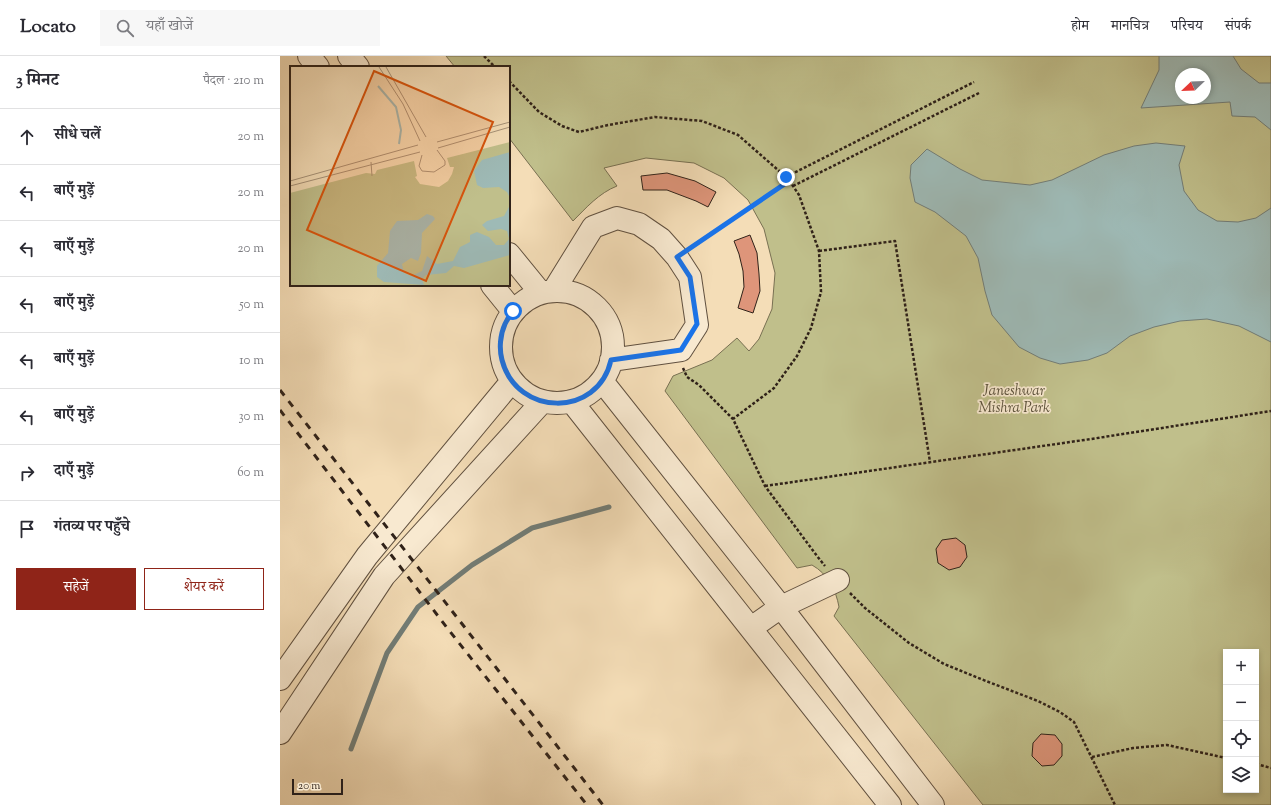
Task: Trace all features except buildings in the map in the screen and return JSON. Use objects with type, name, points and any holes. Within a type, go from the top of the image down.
[{"type":"street","points":[[310,56],[317,66]]},
{"type":"street","points":[[349,56],[357,66]]},
{"type":"street","points":[[547,291],[593,227],[617,218],[639,224],[661,239],[677,257],[690,277],[697,324],[681,350],[611,360]]},
{"type":"street","points":[[510,255],[547,291]]},
{"type":"street","points":[[493,286],[513,311]]},
{"type":"street","points":[[547,291],[568,291],[582,296],[594,304],[603,314],[610,327],[613,340],[613,355],[610,368],[602,381],[589,394],[572,402],[557,404],[542,402],[520,390],[504,368],[500,353],[501,338],[505,324],[513,311],[520,303],[530,297],[547,291]]},
{"type":"street","points":[[280,679],[367,556],[512,381]]},
{"type":"street","points":[[602,381],[781,607],[932,805]]},
{"type":"street","points":[[280,733],[384,576],[542,402]]},
{"type":"street","points":[[572,402],[890,805]]},
{"type":"street","points":[[751,628],[781,607],[838,580]]},
{"type":"path","points":[[484,56],[494,66]]},
{"type":"path","points":[[510,82],[540,112],[562,126],[579,132],[608,125],[655,117],[702,121],[738,135],[786,177],[799,195],[819,251],[821,292],[811,328],[797,356],[774,388],[733,419]]},
{"type":"path","points":[[786,177],[974,82]]},
{"type":"path","points":[[793,186],[979,93]]},
{"type":"path","points":[[677,257],[789,181]]},
{"type":"path","points":[[819,251],[895,241],[930,462]]},
{"type":"path","points":[[681,350],[682,367],[687,377],[700,385],[733,419],[765,486],[817,556],[864,608],[909,643],[944,664],[1038,700],[1060,712],[1074,722],[1115,805]]},
{"type":"path","points":[[765,486],[1271,411]]},
{"type":"path","points":[[1092,757],[1132,748],[1167,745],[1223,757]]},
{"type":"path","points":[[1259,765],[1271,768]]},
{"type":"green space","name":"Janeshwar Mishra Park","points":[[446,56],[1271,56],[1271,805],[983,805],[834,616],[839,607],[836,595],[827,578],[812,565],[797,568],[665,391],[673,376],[712,360],[737,338],[749,351],[759,339],[772,309],[775,273],[764,229],[748,200],[724,178],[694,163],[646,158],[604,168],[617,186],[604,193],[573,221],[510,139],[510,66],[454,66]]},
{"type":"water","points":[[1159,56],[1233,56],[1241,69],[1259,83],[1271,83],[1271,130],[1255,117],[1232,116],[1230,102],[1211,103],[1211,68],[1175,68],[1175,104],[1200,104],[1141,108],[1159,70]]},
{"type":"water","points":[[1156,143],[1185,146],[1179,165],[1184,191],[1198,210],[1217,221],[1238,222],[1256,218],[1271,208],[1271,342],[1239,326],[1207,319],[1180,321],[1154,327],[1130,336],[1107,353],[1088,360],[1060,364],[1040,358],[1019,347],[992,315],[978,258],[966,236],[935,212],[915,202],[910,178],[911,165],[927,149],[960,169],[982,180],[1030,185],[1052,180],[1104,155],[1134,146]]},
{"type":"waterway","points":[[351,749],[387,653],[418,607],[472,565],[532,528],[609,507]]},
{"type":"railway","points":[[280,390],[603,805]]},
{"type":"railway","points":[[280,410],[448,629],[587,805]]},
{"type":"route","points":[[513,311],[505,324],[501,338],[500,353],[504,368],[520,390],[542,402],[557,404],[572,402],[584,397],[594,390],[602,381],[610,368],[611,360],[681,350],[697,324],[690,277],[677,257],[789,181],[786,177]]}]
